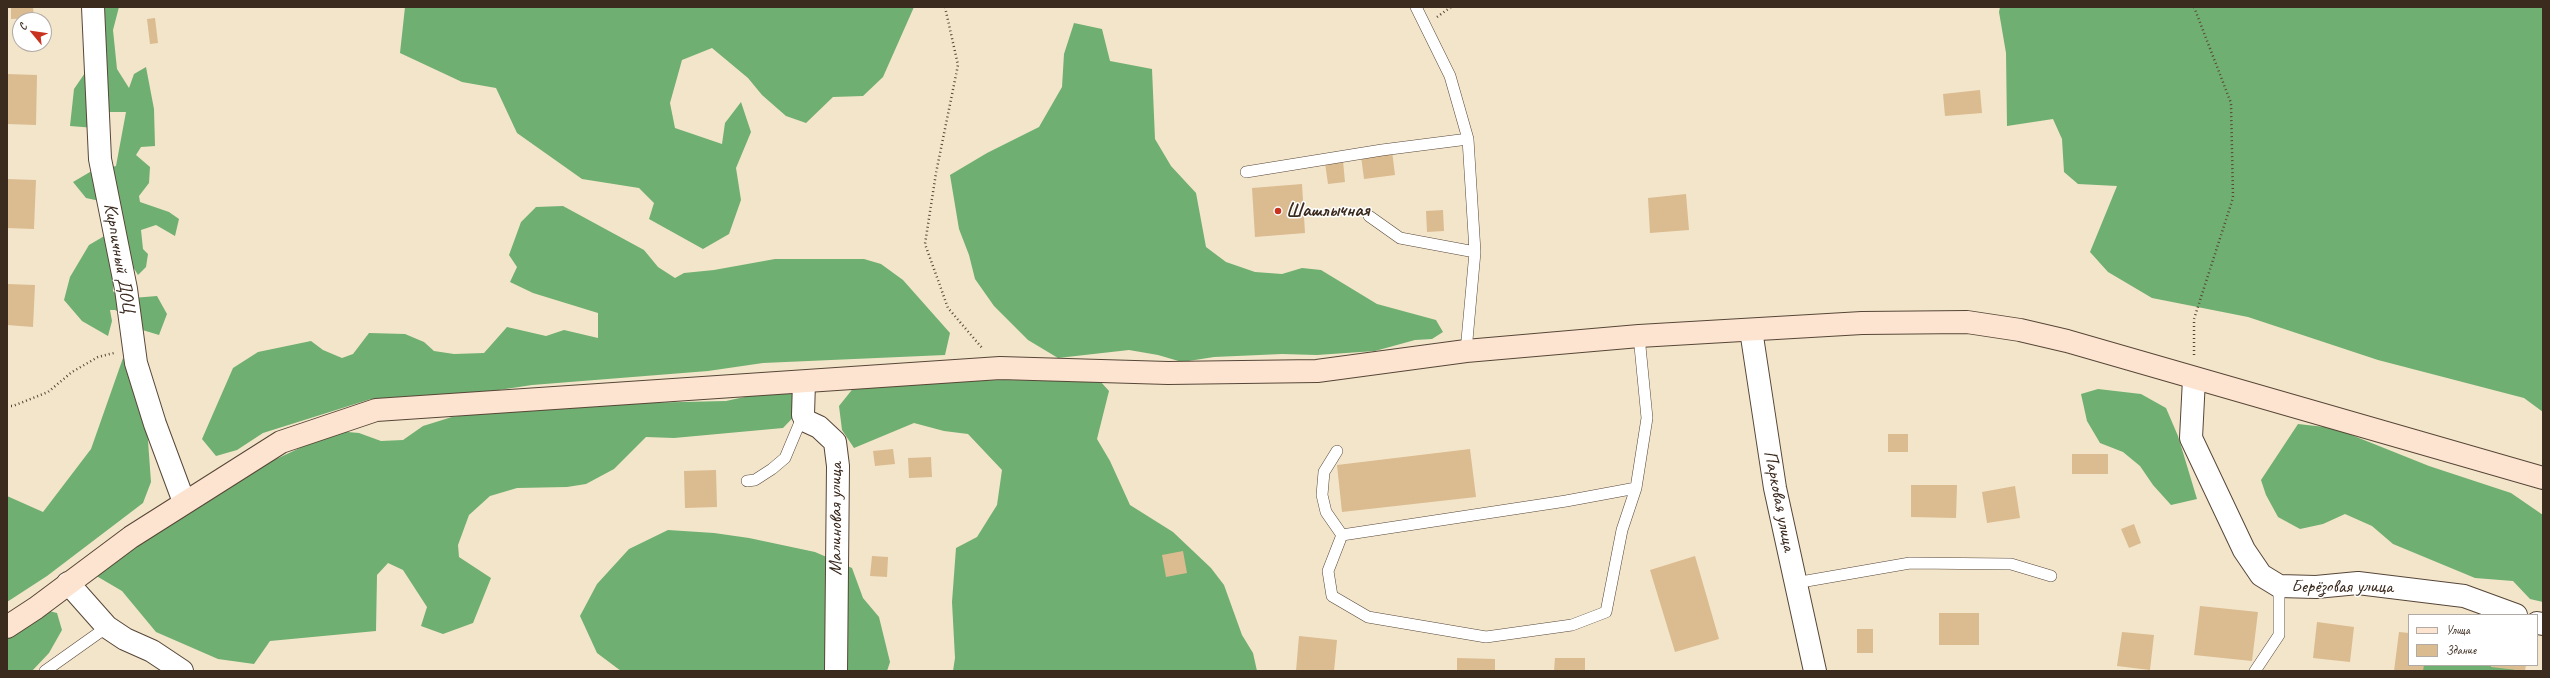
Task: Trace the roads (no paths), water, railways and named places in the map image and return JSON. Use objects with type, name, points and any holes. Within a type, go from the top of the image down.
[{"type":"main road","points":[[7,627],[184,502],[281,442],[376,410],[1000,368],[1168,373],[1317,371],[1466,351],[1639,336],[1862,323],[1967,322],[2020,330],[2067,341],[2194,379],[2543,478]]},
{"type":"street","name":"Кирпичный ДОЦ","points":[[93,7],[100,159],[126,289],[136,363],[155,424],[184,502]]},
{"type":"street","name":"Парковая улица","points":[[1751,330],[1775,488],[1794,583],[1815,671]]},
{"type":"street","name":"Берёзовая улица","points":[[2194,379],[2191,438],[2244,550],[2261,575],[2279,586],[2316,587],[2358,583],[2418,589],[2464,596],[2513,614]]},
{"type":"street","points":[[803,415],[804,382]]},
{"type":"street","name":"Малиновая улица","points":[[803,415],[806,421],[819,427],[835,442],[838,466],[836,671]]},
{"type":"street","points":[[68,583],[107,627],[125,639],[152,651],[182,671]]},
{"type":"lane","points":[[1416,7],[1450,76],[1468,139],[1475,252],[1466,351]]},
{"type":"lane","points":[[1246,172],[1382,150],[1468,139]]},
{"type":"lane","points":[[1369,216],[1400,238],[1475,252]]},
{"type":"lane","points":[[1342,535],[1328,571],[1332,596],[1368,617],[1486,637],[1572,625],[1606,612],[1622,530],[1636,488],[1646,418],[1639,336]]},
{"type":"lane","points":[[747,481],[755,480],[785,458],[803,415]]},
{"type":"lane","points":[[1337,451],[1324,472],[1322,495],[1326,512],[1342,535]]},
{"type":"lane","points":[[1342,535],[1566,501],[1636,488]]},
{"type":"lane","points":[[1794,583],[1910,563],[2011,564],[2051,576]]},
{"type":"lane","points":[[2255,671],[2279,634],[2279,586]]},
{"type":"lane","points":[[45,671],[107,627]]},
{"type":"place","name":"Шашлычная","points":[[1278,211]]}]
